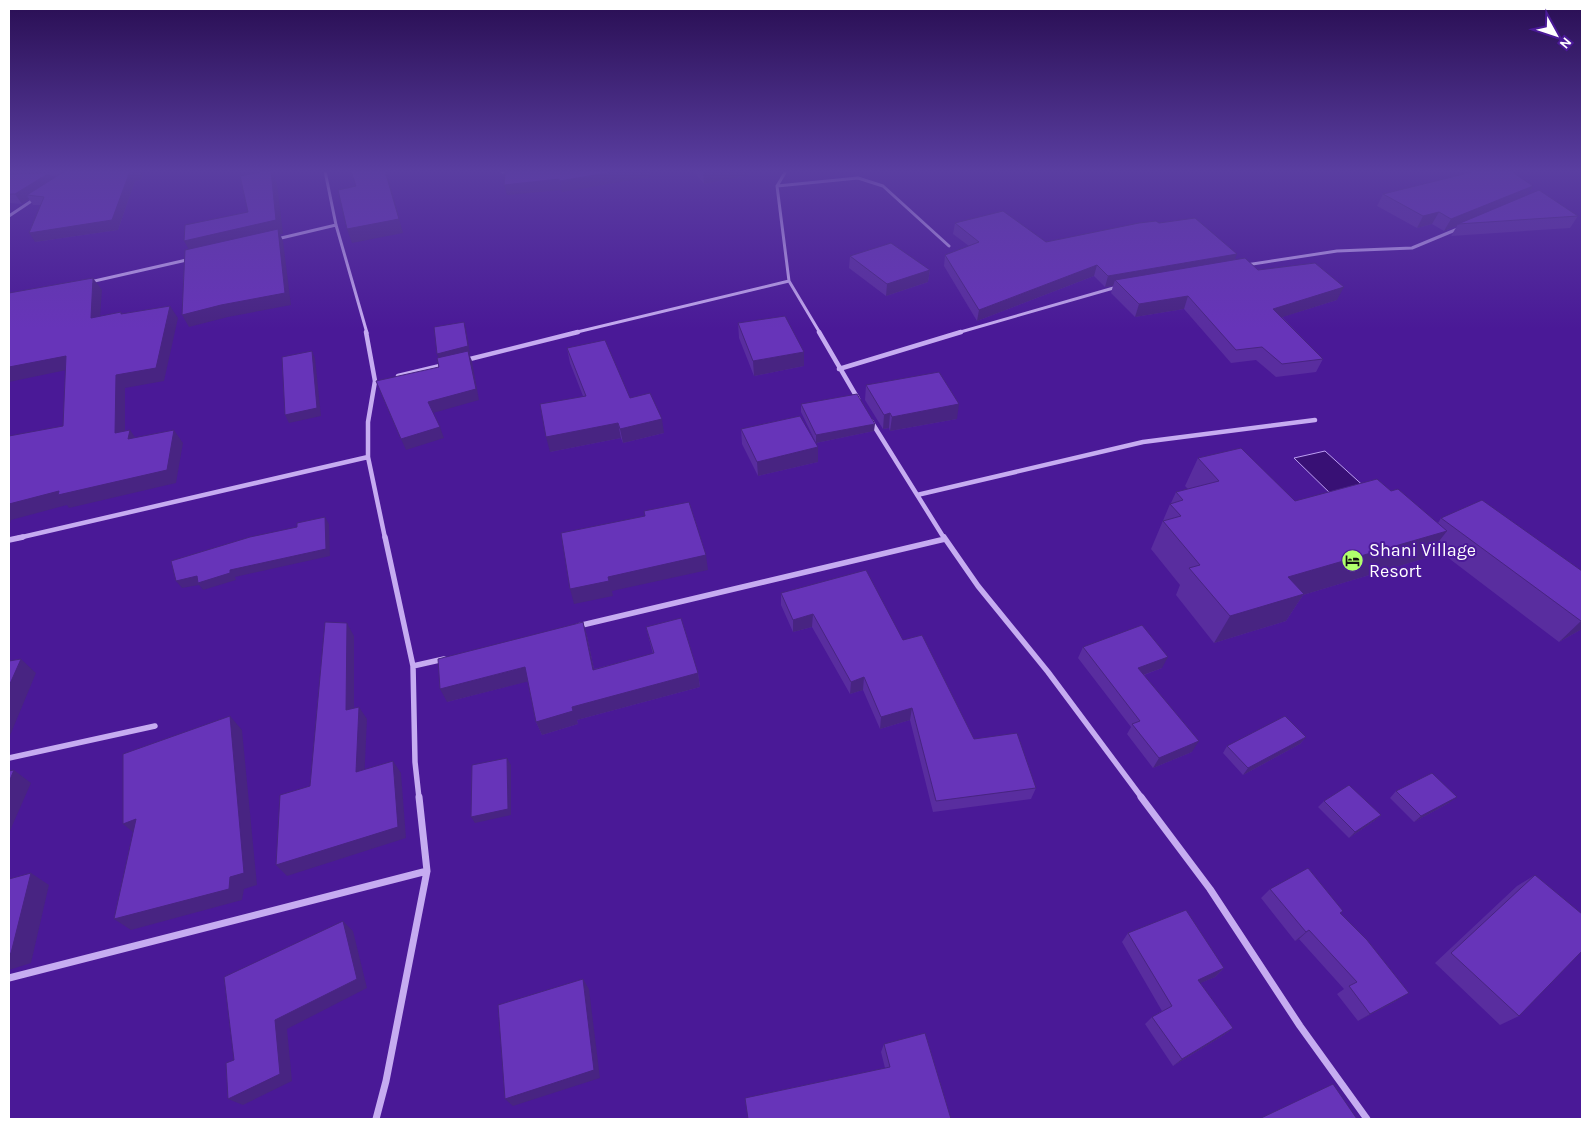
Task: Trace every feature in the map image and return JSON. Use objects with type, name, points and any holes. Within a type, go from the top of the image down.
[{"type":"street","points":[[782,224],[789,281],[862,405]]},
{"type":"street","points":[[924,224],[949,246]]},
{"type":"street","points":[[268,241],[336,225],[365,324],[375,381],[368,422],[368,457],[413,666],[415,762],[427,871],[386,1082],[376,1119]]},
{"type":"street","points":[[1237,266],[1337,251],[1412,248],[1465,226]]},
{"type":"street","points":[[84,283],[200,257]]},
{"type":"street","points":[[457,362],[758,286],[789,281]]},
{"type":"street","points":[[839,368],[1017,315],[1124,286]]},
{"type":"street","points":[[394,377],[448,364]]},
{"type":"street","points":[[375,381],[384,379]]},
{"type":"street","points":[[867,413],[945,539],[978,586],[1048,672],[1210,889],[1300,1026],[1367,1119]]},
{"type":"street","points":[[918,495],[1143,442],[1315,420]]},
{"type":"street","points":[[9,540],[368,457]]},
{"type":"street","points":[[568,629],[945,539]]},
{"type":"street","points":[[413,666],[452,656]]},
{"type":"street","points":[[9,758],[155,726]]},
{"type":"street","points":[[9,978],[427,871]]},
{"type":"shaded area","points":[[1325,451],[1368,490],[1335,498],[1294,458]]},
{"type":"building","points":[[33,224],[89,224],[29,233]]},
{"type":"building","points":[[192,224],[260,224],[184,241],[185,225]]},
{"type":"building","points":[[346,224],[375,224],[347,229]]},
{"type":"building","points":[[956,224],[1021,224],[1046,242],[1136,224],[1202,224],[1237,254],[1108,276],[1097,265],[979,310],[945,255],[979,242]]},
{"type":"building","points":[[278,229],[285,293],[221,305],[182,315],[185,250]]},
{"type":"building","points":[[891,243],[930,270],[887,284],[850,256]]},
{"type":"building","points":[[1245,258],[1258,270],[1315,263],[1344,287],[1273,309],[1323,359],[1282,364],[1262,347],[1236,350],[1188,296],[1139,304],[1115,280]]},
{"type":"building","points":[[93,278],[91,318],[170,306],[156,368],[116,375],[115,433],[130,430],[128,439],[174,430],[167,470],[58,495],[59,491],[9,504],[9,436],[63,426],[66,356],[9,367],[9,293]]},
{"type":"building","points":[[785,316],[804,352],[753,361],[738,323]]},
{"type":"building","points":[[464,322],[468,346],[437,354],[434,327]]},
{"type":"building","points":[[605,340],[630,398],[650,393],[662,419],[620,429],[618,423],[546,437],[540,404],[586,396],[567,348]]},
{"type":"building","points":[[312,351],[317,408],[285,415],[282,357]]},
{"type":"building","points":[[468,351],[476,389],[428,402],[440,427],[401,439],[376,381],[439,367],[437,358]]},
{"type":"building","points":[[939,372],[959,404],[892,417],[890,413],[884,415],[866,385]]},
{"type":"building","points":[[857,394],[875,424],[816,435],[801,404]]},
{"type":"building","points":[[800,416],[818,447],[757,462],[741,429]]},
{"type":"building","points":[[1241,448],[1295,501],[1377,479],[1391,491],[1398,489],[1447,531],[1288,577],[1304,594],[1230,616],[1189,568],[1200,565],[1163,521],[1181,516],[1170,504],[1183,500],[1176,492],[1219,481],[1198,458]]},
{"type":"building","points":[[1482,500],[1582,571],[1581,621],[1441,518]]},
{"type":"building","points":[[689,502],[706,555],[608,577],[609,581],[570,589],[561,533],[645,516],[644,511]]},
{"type":"building","points":[[325,517],[326,549],[230,570],[230,573],[198,583],[197,576],[176,581],[171,561],[250,537],[297,527],[297,523]]},
{"type":"building","points":[[866,570],[903,640],[922,635],[974,739],[1017,733],[1036,788],[936,801],[912,708],[881,717],[864,677],[851,682],[813,614],[793,620],[781,593]]},
{"type":"building","points":[[681,618],[698,673],[572,707],[573,711],[536,722],[525,667],[440,689],[438,659],[583,622],[593,670],[654,653],[646,627]]},
{"type":"building","points":[[325,622],[347,623],[346,710],[359,707],[356,772],[393,761],[398,827],[276,865],[280,795],[310,786]]},
{"type":"building","points":[[1142,625],[1168,657],[1138,668],[1199,741],[1159,758],[1132,724],[1140,721],[1083,647]]},
{"type":"building","points":[[21,659],[9,686],[9,661]]},
{"type":"building","points":[[230,716],[244,873],[230,877],[229,889],[114,919],[136,819],[123,824],[123,754]]},
{"type":"building","points":[[1285,716],[1306,737],[1248,768],[1227,746]]},
{"type":"building","points":[[507,758],[508,809],[471,817],[472,765]]},
{"type":"building","points":[[14,770],[9,782],[9,771]]},
{"type":"building","points":[[1432,773],[1457,797],[1421,816],[1396,791]]},
{"type":"building","points":[[1349,785],[1381,815],[1355,832],[1324,801]]},
{"type":"building","points":[[1308,868],[1343,911],[1340,913],[1367,940],[1409,993],[1370,1014],[1349,986],[1357,982],[1309,930],[1306,932],[1270,889]]},
{"type":"building","points":[[31,873],[11,953],[9,954],[9,879]]},
{"type":"building","points":[[1535,875],[1582,914],[1582,951],[1519,1016],[1451,953]]},
{"type":"building","points":[[1186,910],[1224,968],[1198,980],[1233,1028],[1182,1059],[1152,1017],[1172,1006],[1128,933]]},
{"type":"building","points":[[343,921],[357,979],[275,1020],[280,1074],[228,1099],[226,1063],[234,1060],[224,977]]},
{"type":"building","points":[[583,979],[594,1070],[505,1099],[498,1005]]},
{"type":"building","points":[[925,1033],[951,1119],[748,1119],[745,1098],[890,1067],[884,1044]]},
{"type":"building","points":[[1333,1084],[1357,1119],[1259,1119]]},
{"type":"place","name":"Shani Village Resort","points":[[1353,560]]}]
